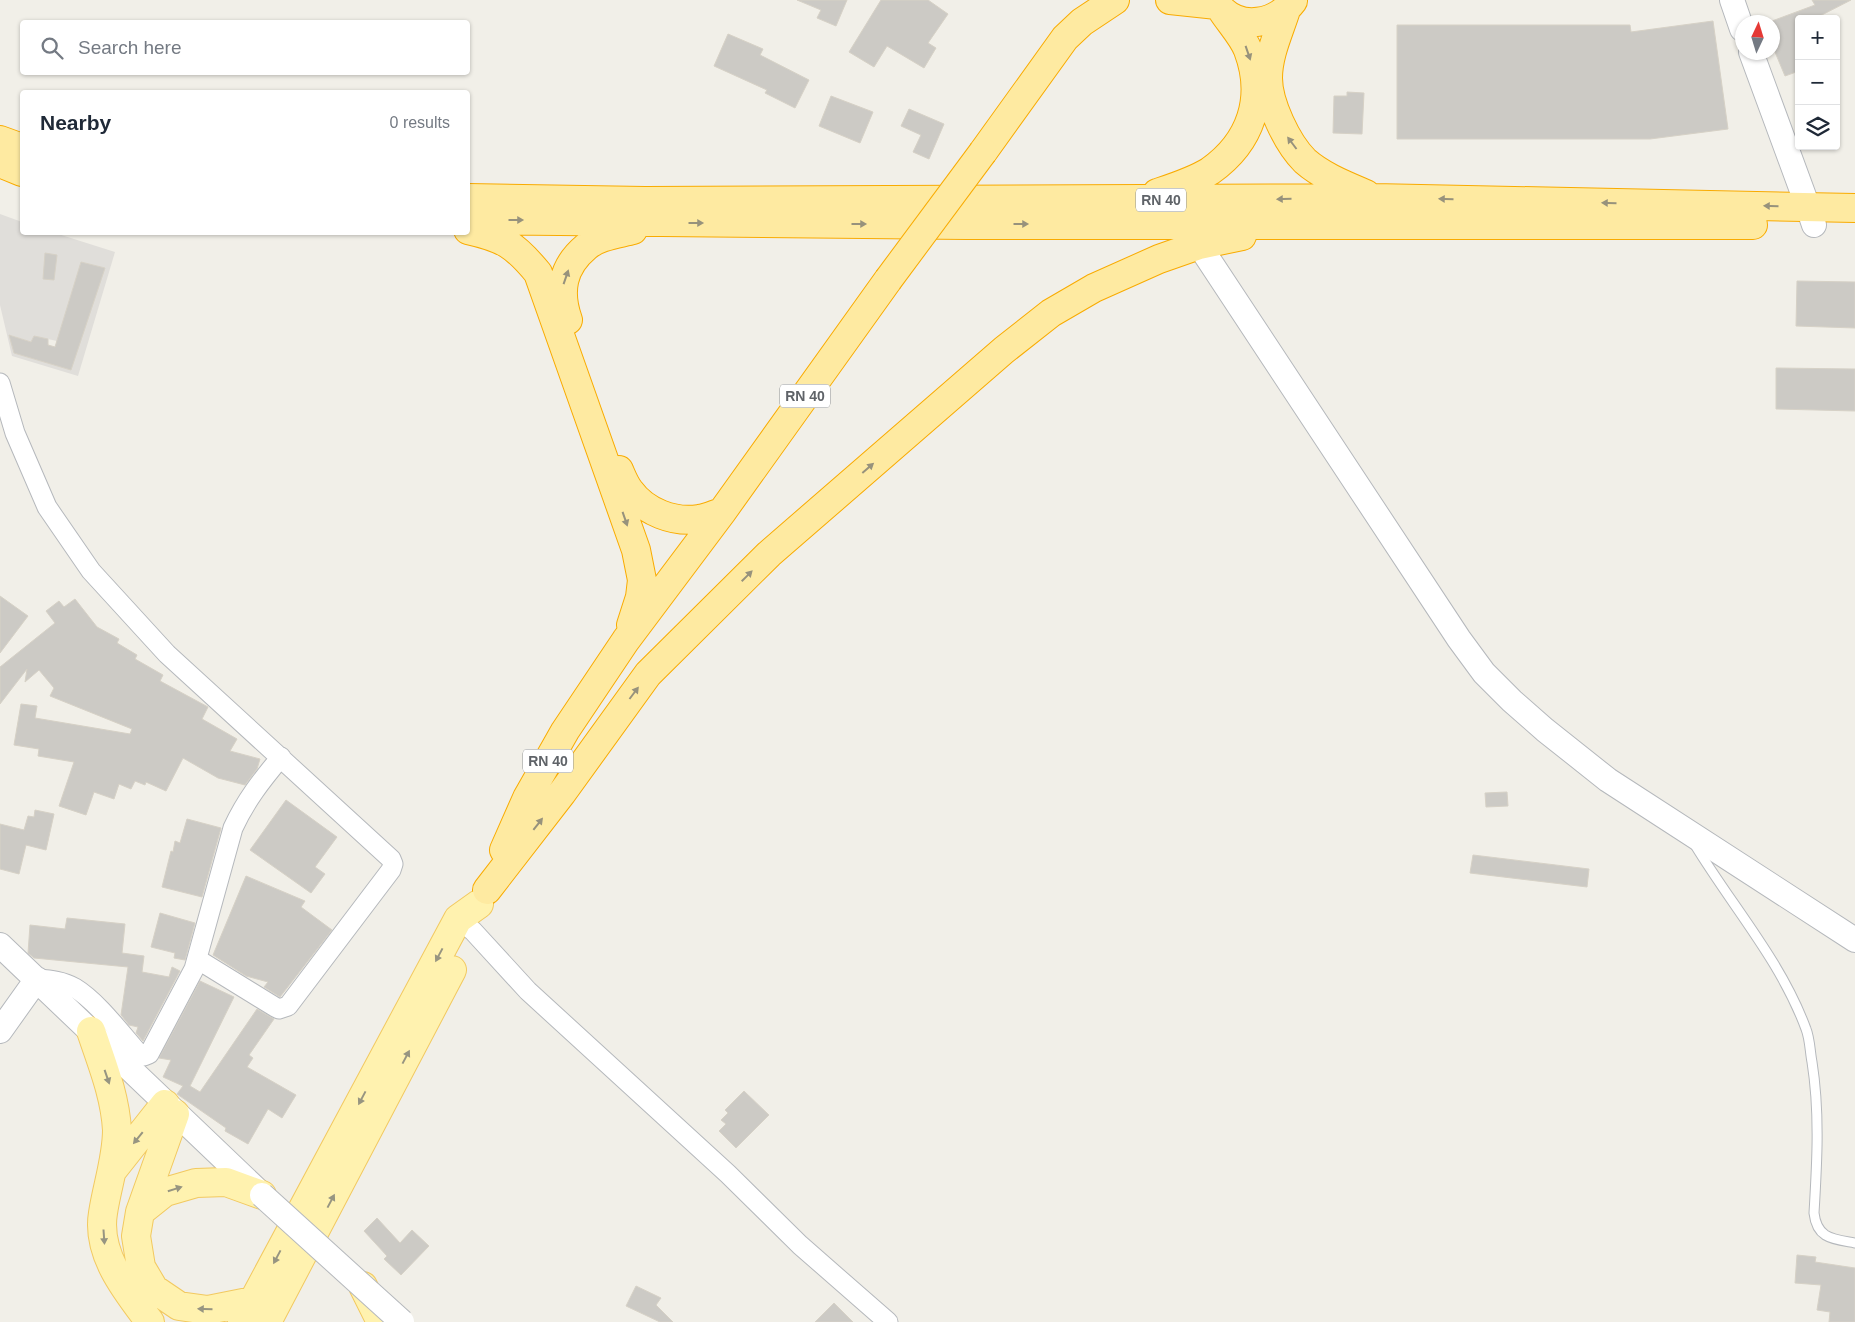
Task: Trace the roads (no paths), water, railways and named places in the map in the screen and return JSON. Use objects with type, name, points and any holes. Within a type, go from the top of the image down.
[{"type":"highway","name":"RN 40","points":[[474,911],[527,798],[565,731],[626,640],[722,512],[888,280],[1065,38],[1082,22],[1115,0]]},
{"type":"highway","points":[[1170,0],[1218,6],[1238,20],[1255,23],[1271,20],[1290,5]]},
{"type":"highway","points":[[1290,5],[1271,56],[1268,78],[1272,102],[1284,132],[1305,161],[1334,180],[1374,198]]},
{"type":"highway","points":[[1138,200],[1186,184],[1209,171],[1232,152],[1249,127],[1255,101],[1256,80],[1248,49],[1218,6]]},
{"type":"highway","points":[[0,140],[20,147]]},
{"type":"highway","points":[[0,163],[20,171]]},
{"type":"highway","name":"RN 40","points":[[470,198],[645,201],[1374,198],[1811,216],[1855,227]]},
{"type":"highway","name":"RN 40","points":[[470,220],[1319,225],[1811,216],[1855,208]]},
{"type":"highway","points":[[668,222],[606,236],[586,246],[570,266],[562,287],[562,305],[618,469],[630,490],[641,503],[662,515],[682,519],[699,519],[722,512]]},
{"type":"highway","points":[[474,911],[648,674],[769,554],[1004,350],[1051,313],[1094,288],[1159,259],[1199,245],[1247,235],[1319,225]]},
{"type":"highway","points":[[470,231],[502,240],[522,253],[538,273],[549,300],[636,550],[642,580],[640,597],[626,640]]},
{"type":"main road","points":[[170,1109],[140,1212],[136,1236],[141,1266],[154,1289],[179,1306],[261,1316],[474,911]]},
{"type":"main road","points":[[91,1031],[113,1093],[117,1132],[102,1216],[105,1249],[130,1296],[150,1322]]},
{"type":"main road","points":[[111,1172],[170,1109]]},
{"type":"main road","points":[[140,1212],[165,1192],[196,1183],[226,1182],[262,1195]]},
{"type":"main road","points":[[363,1286],[381,1322]]},
{"type":"street","points":[[1732,0],[1737,15]]},
{"type":"street","points":[[1754,60],[1811,216]]},
{"type":"street","points":[[1199,245],[1484,673],[1545,730],[1608,780],[1855,940]]},
{"type":"street","points":[[0,383],[15,433],[47,507],[91,571],[167,654],[391,859],[393,864],[391,870],[288,1006],[284,1008],[275,1007],[197,959]]},
{"type":"street","points":[[37,979],[58,981],[75,988],[90,1001],[141,1056],[149,1054],[185,987],[197,959],[233,828],[243,806],[254,789],[280,757]]},
{"type":"street","points":[[474,911],[528,991],[728,1174],[800,1245],[888,1322]]},
{"type":"street","points":[[0,945],[170,1109],[402,1322]]},
{"type":"street","points":[[0,1031],[37,979]]},
{"type":"lane","points":[[1685,830],[1713,875],[1754,932],[1787,985],[1807,1031],[1816,1092],[1818,1144],[1815,1224],[1821,1233],[1829,1238],[1855,1243]]}]
